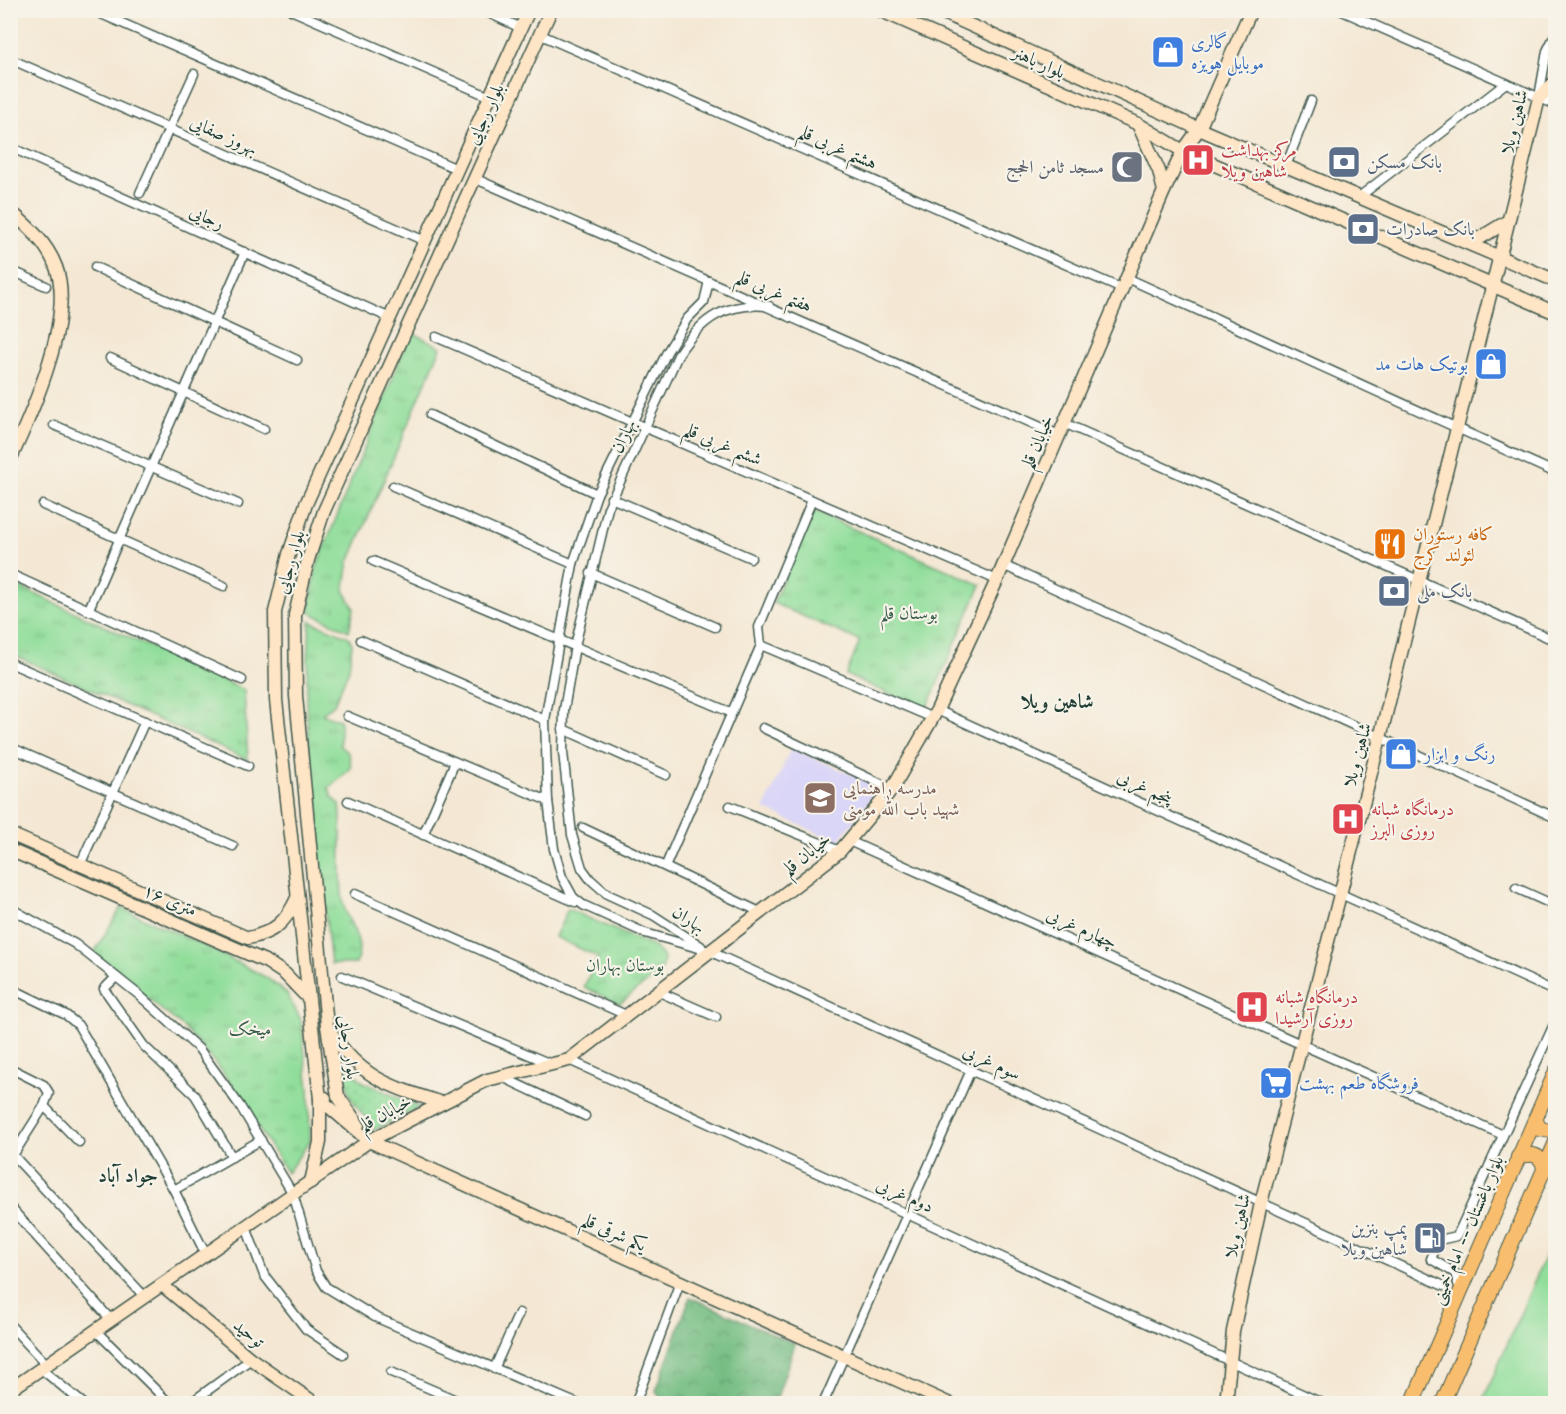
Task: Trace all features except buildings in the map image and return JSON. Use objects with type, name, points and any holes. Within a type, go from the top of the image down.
[{"type":"main road","name":"بلوار باغستان -- امام خمینی","points":[[1412,1404],[1556,1071]]},
{"type":"main road","points":[[1535,1119],[1540,1129],[1556,1132]]},
{"type":"main road","points":[[1442,1404],[1556,1142]]},
{"type":"main road","points":[[1518,1157],[1530,1153],[1536,1155],[1542,1159],[1545,1168]]},
{"type":"street","points":[[92,10],[457,170]]},
{"type":"street","points":[[291,10],[490,97]]},
{"type":"street","points":[[482,10],[521,28]]},
{"type":"street","name":"بلوار رجایی","points":[[311,1182],[320,1142],[320,1099],[276,700],[275,612],[289,554],[306,504],[529,10]]},
{"type":"street","name":"بلوار رجایی","points":[[369,1141],[338,1096],[327,1026],[300,745],[295,615],[308,560],[324,511],[551,10]]},
{"type":"street","name":"بلوار باهنر","points":[[879,10],[1138,124],[1183,151],[1556,314]]},
{"type":"street","name":"بلوار باهنر","points":[[938,10],[1199,129],[1556,281]]},
{"type":"street","name":"خیابان قلم","points":[[12,1387],[369,1141],[500,1076],[569,1060],[709,951],[762,913],[840,851],[849,841],[892,789],[935,714],[997,580],[1164,191],[1183,151],[1199,129],[1251,10]]},
{"type":"street","points":[[1340,10],[1556,105]]},
{"type":"street","name":"شاهین ویلا","points":[[1226,1404],[1228,1360],[1261,1203],[1338,893],[1380,738],[1458,429],[1539,98],[1547,51],[1556,33]]},
{"type":"street","name":"هشتم غربی قلم","points":[[541,35],[1124,283],[1556,473]]},
{"type":"street","name":"بهروز صفایی","points":[[10,59],[425,241]]},
{"type":"street","points":[[140,193],[194,74]]},
{"type":"street","points":[[1539,98],[1556,81]]},
{"type":"street","points":[[1359,198],[1506,83]]},
{"type":"street","points":[[1286,166],[1311,101]]},
{"type":"street","points":[[1138,124],[1159,171],[1164,191]]},
{"type":"street","name":"رجایی","points":[[10,147],[390,318]]},
{"type":"street","name":"هفتم غربی قلم","points":[[476,178],[1059,435]]},
{"type":"street","points":[[10,211],[38,234],[56,268],[60,297],[57,328],[46,370],[31,415],[10,460]]},
{"type":"street","points":[[1459,240],[1480,238],[1508,221]]},
{"type":"street","points":[[88,610],[245,252]]},
{"type":"street","points":[[95,267],[297,360]]},
{"type":"street","points":[[10,270],[46,286]]},
{"type":"street","name":"بهاران","points":[[709,281],[704,302],[680,329],[631,422],[597,494],[573,564],[544,720],[548,801],[558,865],[568,889],[583,905],[645,933],[709,951]]},
{"type":"street","name":"بهاران","points":[[709,951],[653,915],[607,894],[596,886],[582,868],[567,806],[563,729],[575,646],[611,498],[679,353],[691,336],[707,321],[733,307],[769,306]]},
{"type":"street","name":"ششم غربی قلم","points":[[436,337],[997,580]]},
{"type":"street","points":[[110,358],[264,429]]},
{"type":"street","points":[[430,415],[597,494]]},
{"type":"street","points":[[1064,423],[1556,641]]},
{"type":"street","points":[[54,425],[238,504]]},
{"type":"street","points":[[393,486],[573,564]]},
{"type":"street","points":[[611,498],[751,558]]},
{"type":"street","points":[[666,865],[761,645],[759,627],[812,501]]},
{"type":"street","points":[[43,505],[224,586]]},
{"type":"street","points":[[373,561],[732,713]]},
{"type":"street","points":[[1003,565],[1556,818]]},
{"type":"street","points":[[591,573],[715,627]]},
{"type":"street","points":[[10,574],[242,680]]},
{"type":"street","points":[[275,612],[295,615]]},
{"type":"street","points":[[361,640],[544,720]]},
{"type":"street","name":"پنجم غربی","points":[[761,645],[935,714],[1556,992]]},
{"type":"street","points":[[10,663],[248,766]]},
{"type":"street","points":[[347,716],[548,801]]},
{"type":"street","points":[[80,865],[145,722]]},
{"type":"street","points":[[763,728],[892,789]]},
{"type":"street","points":[[563,729],[666,775]]},
{"type":"street","points":[[10,747],[233,846]]},
{"type":"street","points":[[423,835],[455,762]]},
{"type":"street","points":[[348,801],[583,905]]},
{"type":"street","points":[[730,806],[840,851]]},
{"type":"street","points":[[583,828],[666,865],[762,913]]},
{"type":"street","name":"۱۶ متری","points":[[10,834],[248,938],[277,928],[288,918],[297,897]]},
{"type":"street","name":"چهارم غربی","points":[[849,841],[1503,1135]]},
{"type":"street","name":"۱۶ متری","points":[[10,850],[267,962],[285,974],[307,997]]},
{"type":"street","points":[[1516,888],[1556,906]]},
{"type":"street","points":[[355,894],[626,1015]]},
{"type":"street","points":[[10,908],[75,944],[199,1049],[261,1140],[293,1194],[316,1271],[326,1287],[375,1317],[578,1404]]},
{"type":"street","points":[[645,933],[652,932],[657,927],[653,915]]},
{"type":"street","name":"سوم غربی","points":[[709,951],[1444,1286]]},
{"type":"street","points":[[342,976],[554,1065]]},
{"type":"street","points":[[116,978],[104,989],[144,1046],[195,1095],[232,1157]]},
{"type":"street","points":[[10,988],[66,1015],[78,1025],[174,1190],[206,1254]]},
{"type":"street","points":[[657,991],[716,1017]]},
{"type":"street","points":[[1461,1292],[1455,1274],[1431,1259],[1439,1240],[1457,1236],[1553,1033],[1556,1020]]},
{"type":"street","points":[[327,1026],[345,1055],[369,1075],[403,1090],[442,1103]]},
{"type":"street","name":"دوم غربی","points":[[569,1060],[1324,1404]]},
{"type":"street","points":[[10,1068],[47,1086],[48,1097],[12,1156],[145,1297]]},
{"type":"street","points":[[823,1404],[971,1070]]},
{"type":"street","points":[[500,1076],[585,1116]]},
{"type":"street","points":[[320,1099],[338,1096]]},
{"type":"street","points":[[320,1099],[369,1141]]},
{"type":"street","points":[[44,1106],[79,1142]]},
{"type":"street","points":[[174,1190],[261,1140]]},
{"type":"street","name":"یکم شرقی قلم","points":[[369,1141],[950,1404]]},
{"type":"street","points":[[10,1207],[111,1320]]},
{"type":"street","points":[[246,1227],[264,1275],[306,1329],[343,1354]]},
{"type":"street","points":[[635,1404],[680,1282]]},
{"type":"street","name":"توحید","points":[[162,1285],[251,1359],[316,1404]]},
{"type":"street","points":[[494,1369],[519,1313]]},
{"type":"street","points":[[10,1325],[44,1367],[84,1404]]},
{"type":"street","points":[[96,1331],[170,1404]]},
{"type":"street","points":[[189,1404],[251,1359]]},
{"type":"street","points":[[391,1372],[455,1402],[465,1404]]},
{"type":"shaded area","name":"مدرسه راهنمایی شهید باب الله مومنی","points":[[791,748],[879,787],[838,842],[764,809]]},
{"type":"green space","points":[[411,332],[441,347],[349,562],[344,590],[354,608],[349,631],[309,612],[316,568]]},
{"type":"green space","name":"بوستان قلم","points":[[813,511],[981,585],[926,710],[846,675],[860,641],[773,603]]},
{"type":"green space","points":[[11,583],[244,690],[248,760],[11,654]]},
{"type":"green space","points":[[310,621],[349,637],[352,644],[349,669],[334,704],[322,714],[340,720],[340,746],[349,754],[351,768],[329,788],[332,797],[340,804],[343,902],[359,946],[356,964],[331,964],[312,794],[306,700]]},
{"type":"green space","name":"میخک","points":[[121,908],[210,948],[267,978],[287,994],[301,1020],[309,1090],[310,1141],[287,1173],[222,1071],[184,1028],[93,954]]},
{"type":"green space","name":"بوستان بهاران","points":[[568,909],[654,947],[664,958],[662,970],[619,1004],[584,987],[598,957],[555,937]]},
{"type":"green space","points":[[342,1059],[363,1082],[420,1107],[374,1130],[350,1097]]},
{"type":"green space","points":[[1555,1233],[1555,1403],[1482,1403]]},
{"type":"green space","points":[[690,1297],[795,1344],[775,1403],[663,1403],[656,1391]]},
{"type":"place","name":"گالری موبایل هویزه","points":[[1168,52]]},
{"type":"place","name":"مرکز بهداشت شاهین ویلا","points":[[1198,160]]},
{"type":"place","name":"بانک مسکن","points":[[1344,162]]},
{"type":"place","name":"مسجد ثامن الحجج","points":[[1127,167]]},
{"type":"place","name":"بانک صادرات","points":[[1363,229]]},
{"type":"place","name":"بوتیک هات مد","points":[[1491,364]]},
{"type":"place","name":"کافه رستوران لئولند کرج","points":[[1390,544]]},
{"type":"place","name":"بانک ملی","points":[[1394,591]]},
{"type":"place","name":"رنگ و ابزار","points":[[1401,754]]},
{"type":"place","name":"مدرسه راهنمایی شهید باب الله مومنی","points":[[820,798]]},
{"type":"place","name":"درمانگاه شبانه روزی البرز","points":[[1348,819]]},
{"type":"place","name":"درمانگاه شبانه روزی آرشیدا","points":[[1252,1007]]},
{"type":"place","name":"فروشگاه طعم بهشت","points":[[1276,1083]]},
{"type":"place","name":"پمپ بنزین شاهین ویلا","points":[[1430,1238]]},
{"type":"district","name":"شاهین ویلا","points":[[1057,701]]},
{"type":"district","name":"جواد آباد","points":[[128,1175]]}]
